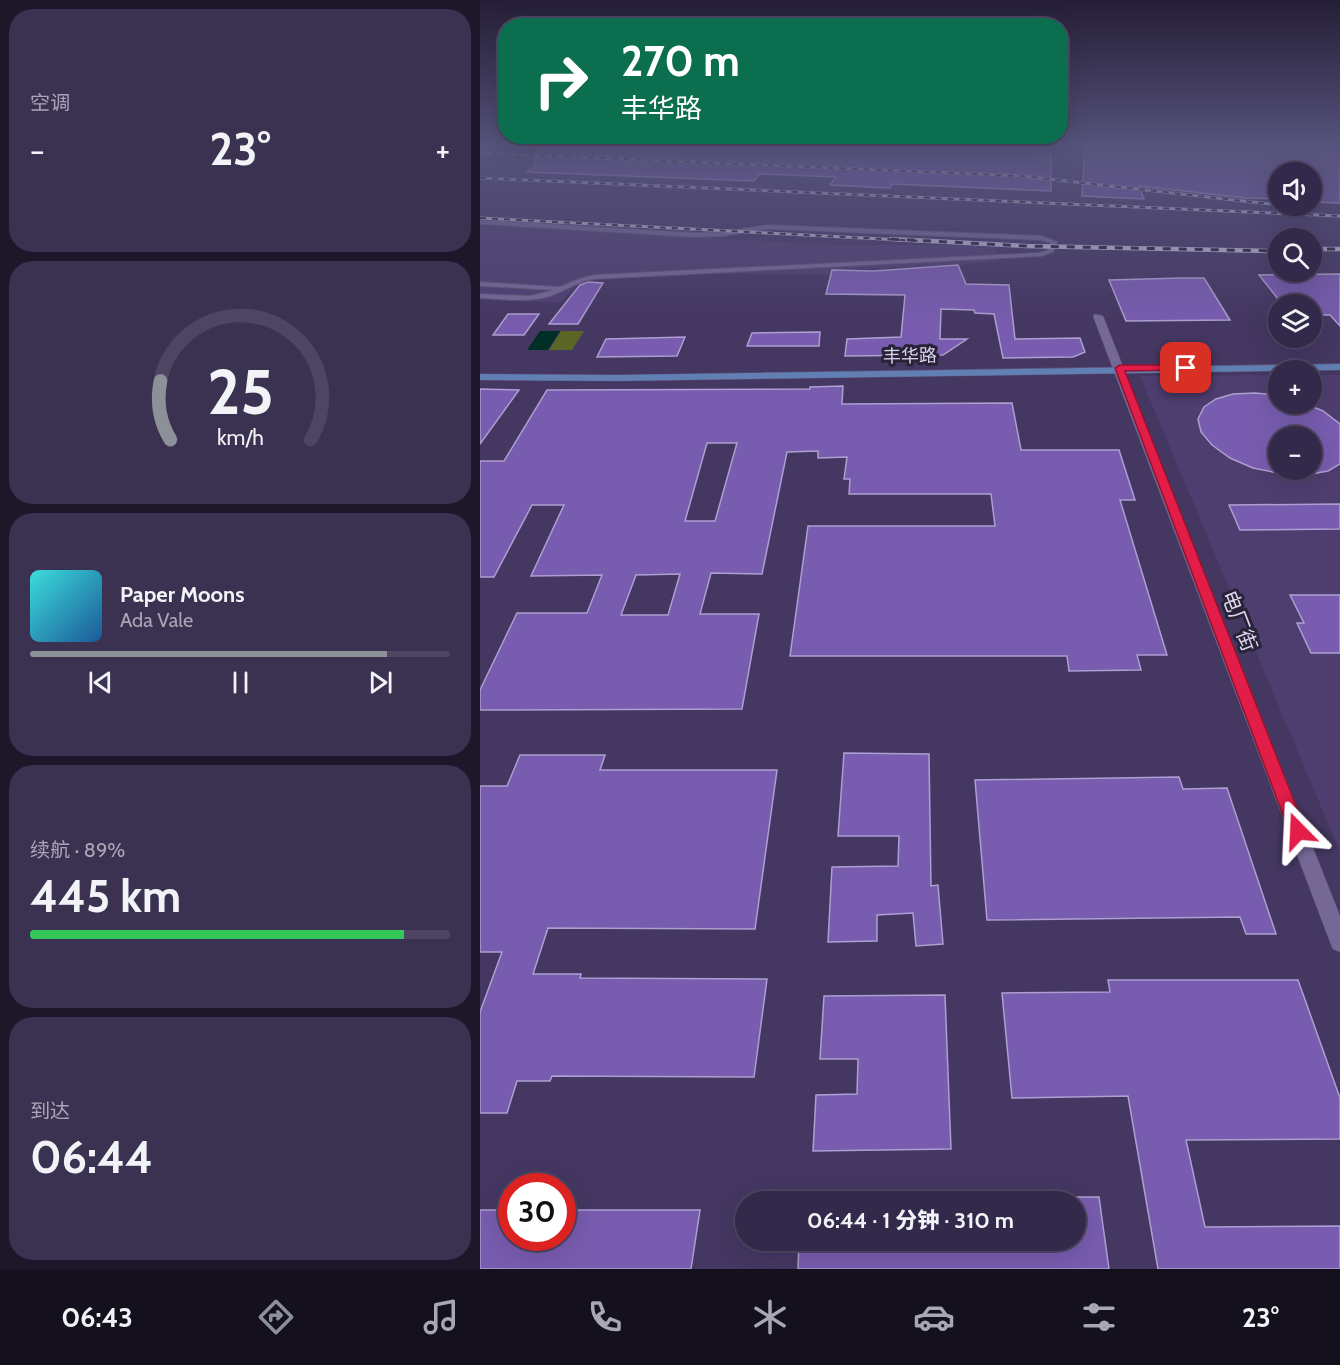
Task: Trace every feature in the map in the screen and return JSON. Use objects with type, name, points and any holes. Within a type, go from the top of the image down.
[{"type":"street","name":"电厂街","points":[[1098,316],[1340,942]]},
{"type":"street","name":"丰华路","points":[[480,377],[617,378],[1340,366]]},
{"type":"lane","points":[[480,222],[695,235],[723,234],[768,227],[1042,238],[1054,242],[1053,250],[1049,254],[580,278],[546,295],[534,297],[480,296]]},
{"type":"lane","points":[[480,284],[560,288]]},
{"type":"shaded area","points":[[480,225],[834,245],[994,245],[1000,260],[960,265],[832,270],[830,275],[707,273],[584,279],[560,303],[480,299]]},
{"type":"shaded area","points":[[540,331],[560,331],[548,350],[527,350]]},
{"type":"shaded area","points":[[1268,375],[1268,414],[1322,414],[1322,375],[1340,375],[1340,852],[1140,376]]},
{"type":"green space","points":[[561,331],[584,331],[572,350],[549,350]]},
{"type":"building","points":[[958,265],[966,284],[1009,285],[1015,339],[1080,338],[1085,352],[1073,357],[1003,358],[994,314],[975,313],[974,310],[941,309],[940,339],[967,339],[943,355],[845,356],[847,339],[901,337],[905,295],[826,294],[832,270],[874,271]]},
{"type":"building","points":[[1322,274],[1340,274],[1340,326],[1330,315],[1322,315],[1322,294],[1274,294],[1259,275],[1268,275],[1268,282],[1322,282]]},
{"type":"building","points":[[1204,278],[1230,320],[1126,321],[1109,280]]},
{"type":"building","points":[[588,282],[603,283],[578,324],[549,324],[580,285]]},
{"type":"building","points":[[508,314],[539,314],[524,335],[493,335]]},
{"type":"building","points":[[820,332],[819,346],[747,346],[752,333]]},
{"type":"building","points":[[685,337],[677,356],[597,357],[606,339]]},
{"type":"building","points":[[843,386],[842,404],[1012,403],[1021,450],[1119,450],[1135,500],[1120,500],[1167,655],[1137,655],[1141,670],[1069,671],[1067,656],[790,656],[808,526],[995,526],[991,494],[849,494],[850,479],[844,479],[847,457],[818,458],[818,451],[787,452],[762,574],[711,573],[700,614],[759,614],[742,709],[480,710],[480,690],[517,613],[587,613],[602,575],[531,576],[564,505],[532,505],[494,577],[480,577],[480,461],[504,461],[547,390],[810,389],[810,387]],"holes":[[[707,443],[737,443],[715,521],[685,521]],[[680,574],[668,615],[621,615],[636,575]]]},
{"type":"building","points":[[480,389],[519,390],[480,444]]},
{"type":"building","points":[[1233,394],[1268,394],[1268,414],[1322,414],[1323,411],[1340,424],[1340,464],[1322,472],[1322,426],[1268,426],[1268,471],[1253,468],[1230,458],[1212,445],[1201,432],[1198,419],[1204,407],[1216,399]]},
{"type":"building","points":[[1340,504],[1340,529],[1240,530],[1229,505]]},
{"type":"building","points":[[1290,595],[1340,595],[1340,653],[1311,653],[1297,623],[1304,623]]},
{"type":"building","points":[[844,753],[929,754],[931,886],[938,885],[943,944],[916,946],[913,913],[877,915],[877,941],[828,942],[832,867],[898,866],[899,836],[838,836]]},
{"type":"building","points":[[520,755],[605,755],[600,770],[777,770],[755,929],[548,928],[533,974],[581,974],[580,978],[767,979],[754,1077],[552,1076],[550,1081],[517,1081],[507,1113],[480,1113],[480,1012],[502,952],[480,952],[480,786],[507,786]]},
{"type":"building","points":[[1179,777],[1183,789],[1227,788],[1276,934],[1246,934],[1240,917],[987,920],[975,780]]},
{"type":"building","points":[[1108,980],[1298,980],[1340,1098],[1340,1139],[1186,1140],[1205,1227],[1340,1226],[1340,1269],[1158,1269],[1128,1096],[1012,1098],[1002,993],[1110,992]]},
{"type":"building","points":[[945,995],[951,1149],[813,1151],[816,1095],[857,1094],[858,1059],[820,1059],[824,996]]},
{"type":"building","points":[[1086,1197],[1099,1197],[1109,1269],[798,1269],[799,1251],[1086,1251]]},
{"type":"building","points":[[480,1210],[498,1210],[498,1251],[576,1251],[576,1210],[700,1210],[691,1269],[480,1269]]},
{"type":"railway","points":[[1096,205],[1340,216]]},
{"type":"railway","points":[[480,218],[921,241]]},
{"type":"railway","points":[[891,239],[1026,246],[1268,251]]},
{"type":"railway","points":[[1322,249],[1340,249]]},
{"type":"route","points":[[1186,368],[1120,368],[1298,831]]}]
